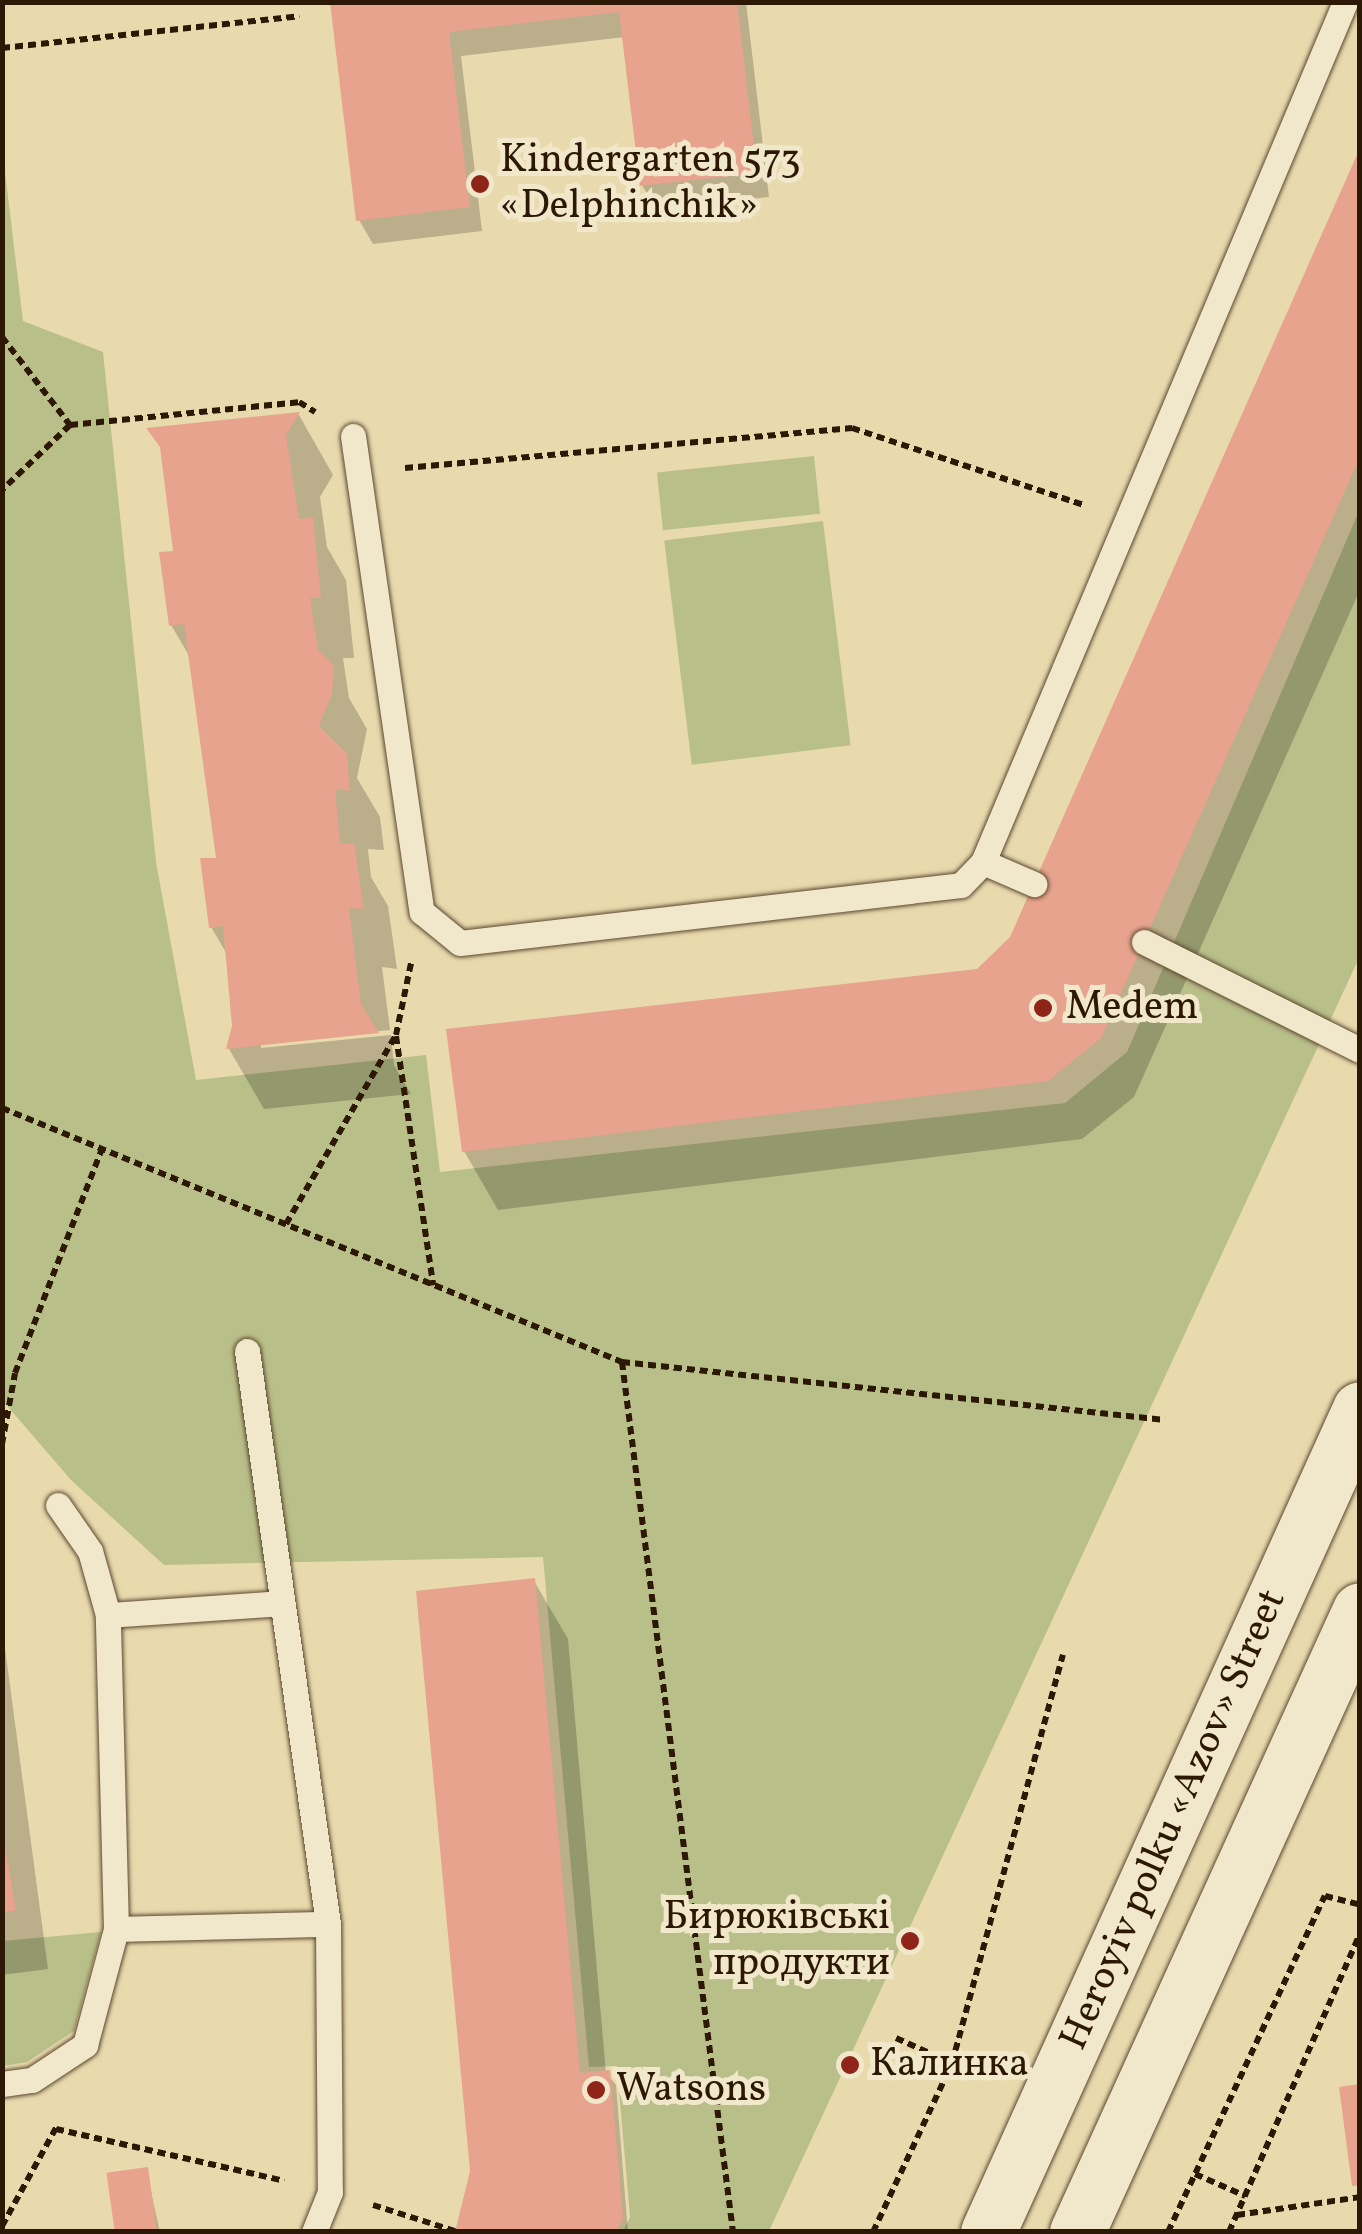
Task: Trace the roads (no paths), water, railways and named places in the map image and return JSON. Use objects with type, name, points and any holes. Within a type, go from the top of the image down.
[{"type":"main road","name":"Heroyiv polku «Azov» Street","points":[[988,2232],[1360,1409]]},
{"type":"main road","name":"Heroyiv polku «Azov» Street","points":[[1077,2232],[1360,1610]]},
{"type":"lane","points":[[354,436],[422,912],[460,943],[960,884],[983,862],[1345,2]]},
{"type":"lane","points":[[983,862],[1034,884]]},
{"type":"lane","points":[[1144,942],[1360,1050]]},
{"type":"lane","points":[[247,1351],[328,1924],[330,2192],[314,2232]]},
{"type":"lane","points":[[2,2084],[32,2080],[85,2045],[116,1929],[108,1615],[90,1551],[58,1505]]},
{"type":"lane","points":[[108,1615],[282,1603]]},
{"type":"lane","points":[[116,1929],[328,1924]]},
{"type":"place","name":"Kindergarten 573 «Delphinchik»","points":[[480,184]]},
{"type":"place","name":"Medem","points":[[1043,1008]]},
{"type":"place","name":"Бирюківські продукти","points":[[910,1941]]},
{"type":"place","name":"Калинка","points":[[850,2065]]},
{"type":"place","name":"Watsons","points":[[596,2090]]}]
